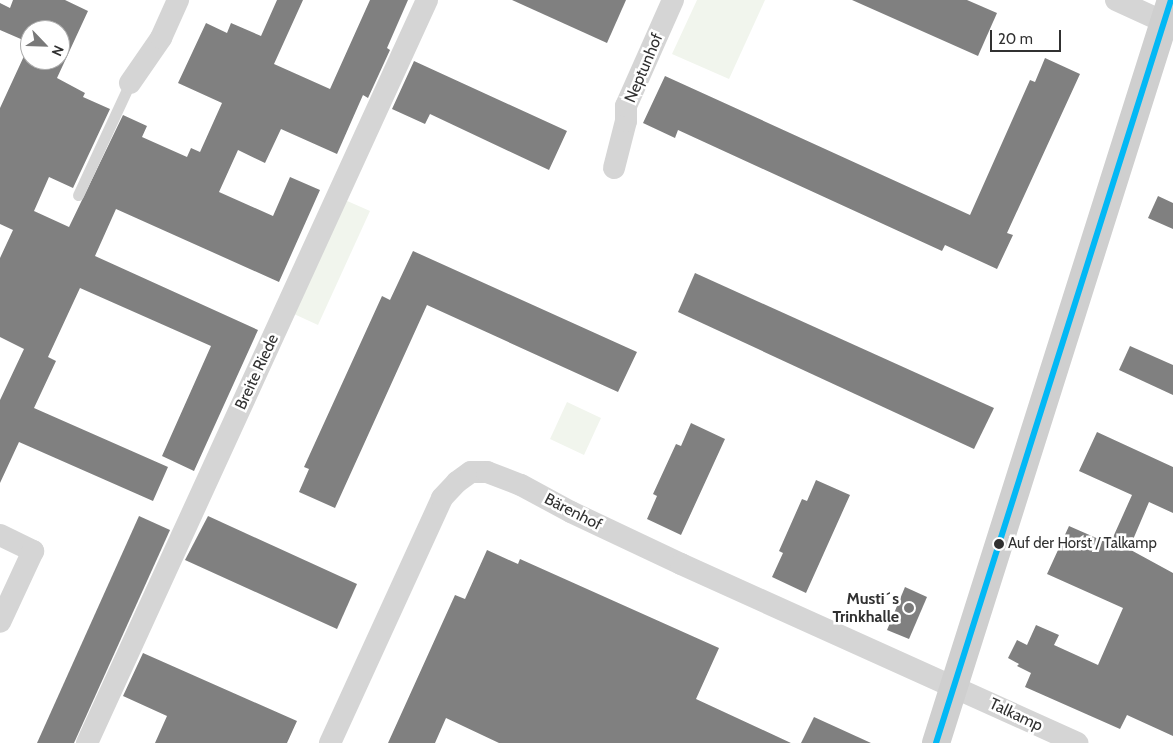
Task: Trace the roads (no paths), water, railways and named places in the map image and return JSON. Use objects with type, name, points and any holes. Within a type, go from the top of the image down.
[{"type":"street","points":[[130,83],[161,38],[178,0]]},
{"type":"street","name":"Breite Riede","points":[[86,743],[427,0]]},
{"type":"street","name":"Neptunhof","points":[[614,168],[626,121],[626,106],[673,0]]},
{"type":"street","points":[[936,743],[1169,16],[1116,0]]},
{"type":"street","name":"Bärenhof","points":[[330,743],[442,498],[457,482],[471,472],[487,472],[521,486],[681,564],[954,687]]},
{"type":"street","points":[[0,535],[33,551],[0,622]]},
{"type":"street","name":"Talkamp","points":[[954,687],[1077,743]]},
{"type":"lane","points":[[78,195],[130,83]]},
{"type":"place","name":"Auf der Horst / Talkamp","points":[[999,544]]},
{"type":"place","name":"Musti´s Trinkhalle","points":[[909,608]]}]
